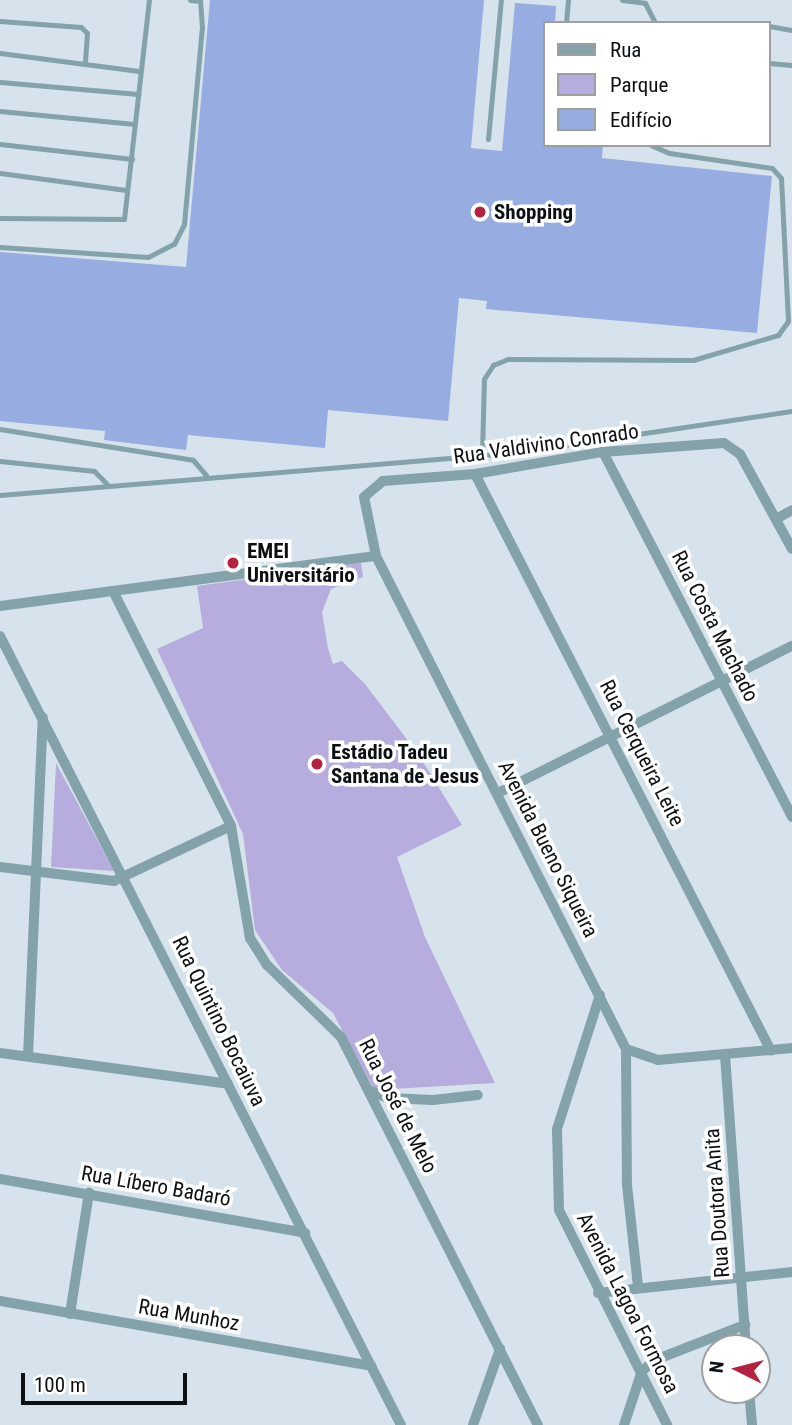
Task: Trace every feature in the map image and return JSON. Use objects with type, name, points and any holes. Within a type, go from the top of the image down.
[{"type":"street","name":"Rua Valdivino Conrado","points":[[383,481],[475,474],[603,452],[715,443],[740,454],[776,519]]},
{"type":"street","name":"Rua Costa Machado","points":[[603,452],[792,817]]},
{"type":"street","name":"Rua Cerqueira Leite","points":[[475,474],[612,736],[771,1051]]},
{"type":"street","name":"Avenida Bueno Siqueira","points":[[383,481],[364,497],[376,556],[626,1049]]},
{"type":"street","points":[[792,510],[776,519],[792,549]]},
{"type":"street","points":[[0,606],[376,556]]},
{"type":"street","name":"Rua José de Melo","points":[[113,591],[231,826],[250,938],[267,965],[341,1037],[538,1425]]},
{"type":"street","name":"Rua Quintino Bocaiuva","points":[[0,636],[127,877],[228,1084],[401,1425]]},
{"type":"street","points":[[498,793],[792,646]]},
{"type":"street","points":[[28,1056],[39,873],[43,714]]},
{"type":"street","points":[[0,867],[39,873],[127,877],[231,826]]},
{"type":"street","name":"Avenida Lagoa Formosa","points":[[600,995],[557,1129],[555,1169],[559,1210],[598,1293],[642,1371],[667,1425]]},
{"type":"street","points":[[626,1049],[639,1058],[658,1060],[792,1048]]},
{"type":"street","points":[[626,1049],[627,1185],[638,1286]]},
{"type":"street","points":[[0,1053],[228,1084]]},
{"type":"street","name":"Rua Doutora Anita","points":[[725,1055],[745,1334]]},
{"type":"street","points":[[368,1090],[388,1098],[433,1100],[478,1095]]},
{"type":"street","name":"Rua Líbero Badaró","points":[[0,1179],[89,1192],[305,1233]]},
{"type":"street","points":[[70,1314],[89,1192]]},
{"type":"street","points":[[598,1293],[741,1274],[792,1272]]},
{"type":"street","name":"Rua Munhoz","points":[[0,1301],[371,1366]]},
{"type":"street","points":[[624,1425],[642,1371],[655,1360],[745,1325]]},
{"type":"street","points":[[473,1425],[500,1349]]},
{"type":"street","points":[[750,1404],[752,1425]]},
{"type":"lane","points":[[0,218],[124,219],[149,0]]},
{"type":"lane","points":[[0,247],[148,257],[174,244],[184,224],[202,28],[200,1],[190,0]]},
{"type":"lane","points":[[488,139],[501,0]]},
{"type":"lane","points":[[566,21],[568,0]]},
{"type":"lane","points":[[622,0],[645,3],[654,21]]},
{"type":"lane","points":[[0,21],[80,27],[87,33],[85,61]]},
{"type":"lane","points":[[771,26],[792,30]]},
{"type":"lane","points":[[0,53],[85,61],[139,71]]},
{"type":"lane","points":[[771,62],[792,65]]},
{"type":"lane","points":[[0,82],[138,94]]},
{"type":"lane","points":[[0,111],[134,124]]},
{"type":"lane","points":[[0,144],[132,159]]},
{"type":"lane","points":[[482,454],[484,379],[493,365],[508,359],[693,360],[778,335],[788,321],[781,178],[772,167],[669,153],[656,147]]},
{"type":"lane","points":[[0,173],[126,190]]},
{"type":"lane","points":[[0,495],[206,475],[482,454],[792,411]]},
{"type":"lane","points":[[0,429],[193,460],[206,475]]},
{"type":"lane","points":[[0,461],[94,471],[107,484]]},
{"type":"green space","points":[[361,563],[363,577],[331,589],[322,612],[328,648],[333,664],[342,661],[365,684],[418,754],[462,825],[397,857],[425,937],[495,1083],[374,1090],[333,1013],[282,970],[255,930],[243,834],[157,649],[203,628],[197,586]]},
{"type":"green space","points":[[56,763],[114,871],[51,867]]},
{"type":"building","name":"Shopping","points":[[210,0],[484,0],[471,148],[502,151],[515,3],[556,6],[555,21],[544,21],[544,147],[603,147],[602,158],[772,176],[757,333],[486,309],[487,301],[459,298],[448,421],[328,410],[325,448],[188,435],[186,450],[104,440],[105,431],[0,421],[0,252],[186,267]]},
{"type":"place","name":"Shopping","points":[[480,212]]},
{"type":"place","name":"EMEI Universitário","points":[[233,563]]},
{"type":"place","name":"Estádio Tadeu Santana de Jesus","points":[[317,764]]}]
